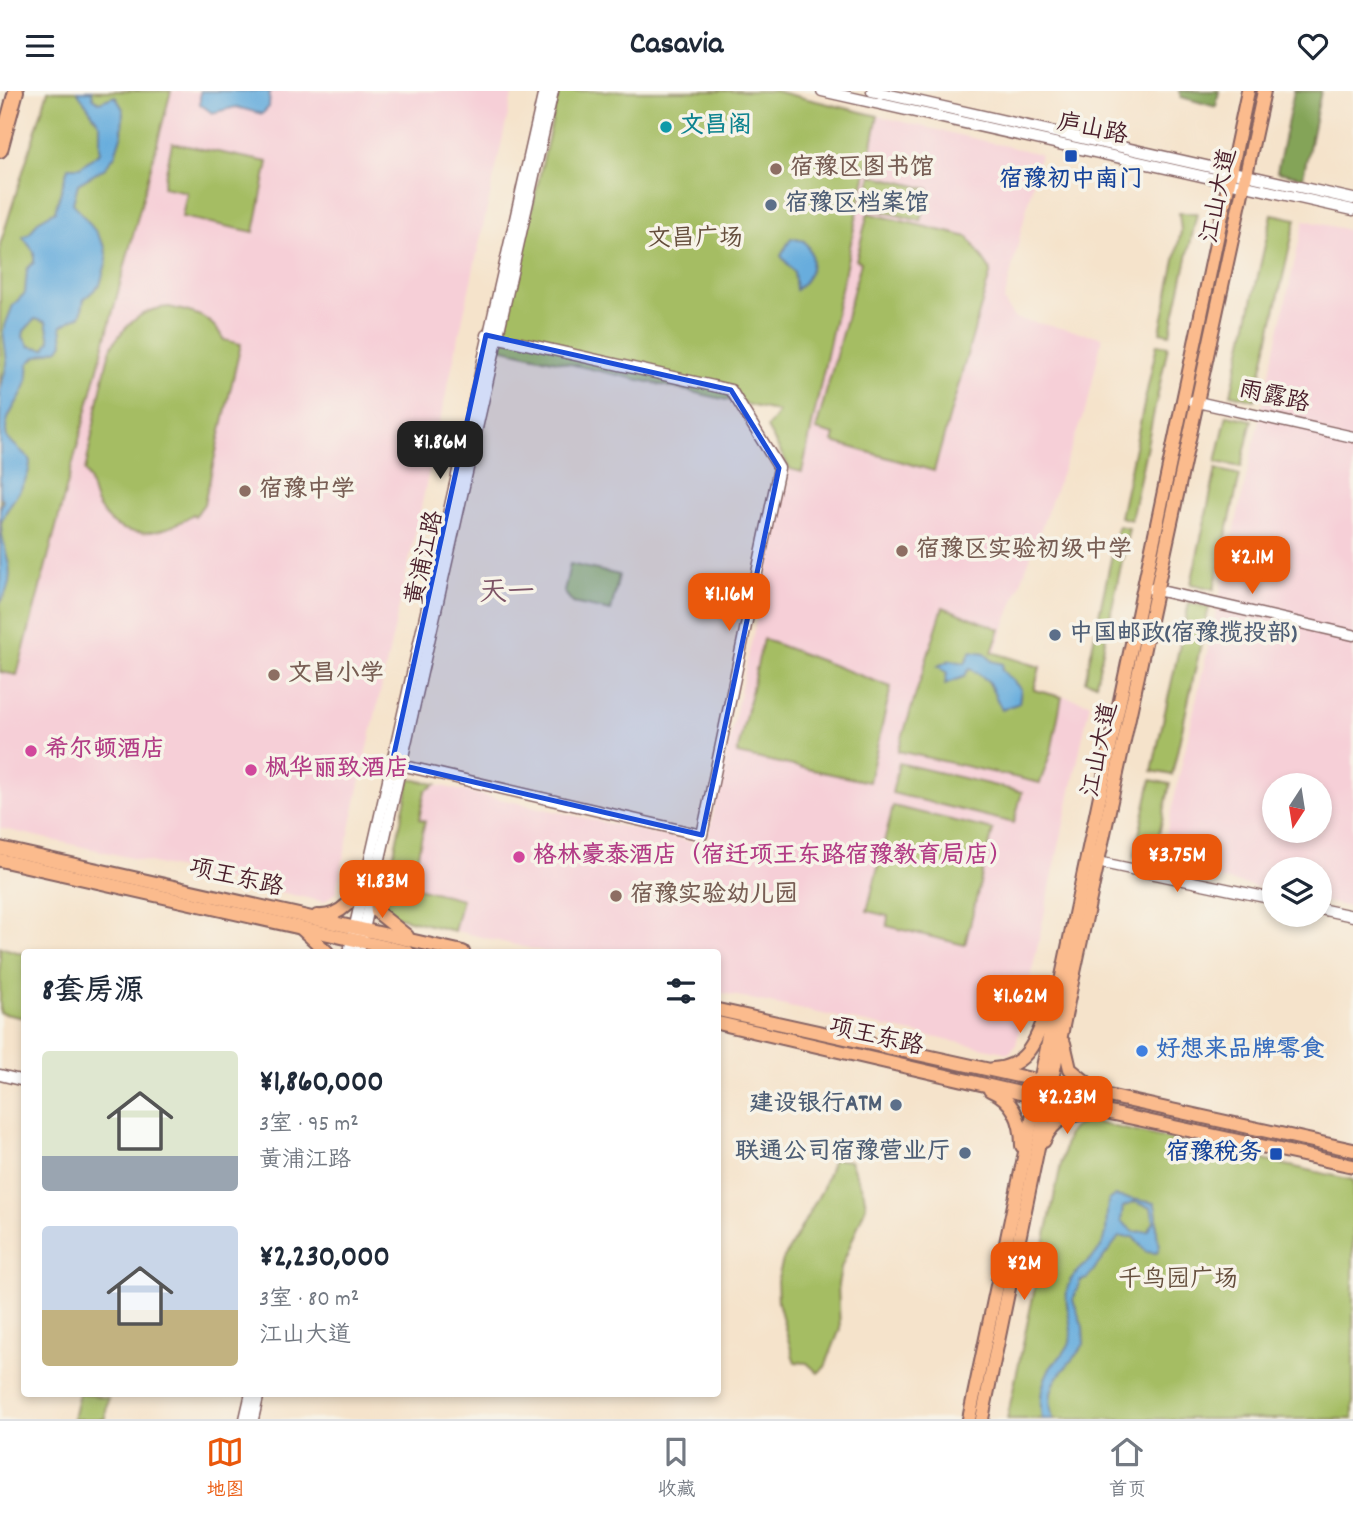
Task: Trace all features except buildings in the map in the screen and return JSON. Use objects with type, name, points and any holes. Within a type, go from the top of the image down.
[{"type":"highway","points":[[0,150],[16,91]]},
{"type":"main road","name":"江山大道","points":[[1192,401],[1248,91]]},
{"type":"main road","name":"江山大道","points":[[982,1419],[1066,982],[1192,401],[1264,91]]},
{"type":"main road","name":"项王东路","points":[[0,848],[301,921],[357,940],[395,949]]},
{"type":"main road","name":"项王东路","points":[[0,860],[301,921]]},
{"type":"main road","points":[[324,949],[301,921],[344,908],[370,879]]},
{"type":"main road","points":[[370,879],[380,917],[397,931],[419,942]]},
{"type":"main road","name":"项王东路","points":[[357,940],[419,942],[450,949]]},
{"type":"main road","points":[[958,1072],[1004,1068],[1026,1057],[1066,982]]},
{"type":"main road","points":[[1066,982],[1065,1059],[1070,1069],[1091,1089],[1118,1107]]},
{"type":"main road","name":"项王东路","points":[[721,1011],[958,1072],[1043,1099],[1118,1107],[1353,1150]]},
{"type":"main road","name":"项王东路","points":[[721,1024],[958,1072],[1045,1084],[1118,1107],[1353,1166]]},
{"type":"main road","points":[[958,1072],[995,1093],[1016,1112],[1027,1177]]},
{"type":"main road","points":[[1027,1177],[1046,1136],[1062,1118],[1118,1107]]},
{"type":"main road","name":"江山大道","points":[[970,1419],[1027,1177]]},
{"type":"street","name":"黄浦江路","points":[[357,940],[544,91]]},
{"type":"street","name":"黄浦江路","points":[[492,336],[553,91]]},
{"type":"street","name":"庐山路","points":[[822,91],[1231,176]]},
{"type":"street","name":"庐山路","points":[[872,91],[1231,176],[1353,210]]},
{"type":"street","name":"庐山路","points":[[1245,180],[1353,199]]},
{"type":"street","points":[[396,764],[702,835],[779,468],[730,390],[492,336]]},
{"type":"street","name":"雨露路","points":[[1192,401],[1353,437]]},
{"type":"street","points":[[1151,588],[1353,635]]},
{"type":"street","points":[[1092,860],[1262,896]]},
{"type":"street","points":[[1332,912],[1353,916]]},
{"type":"street","points":[[0,1075],[21,1080]]},
{"type":"street","points":[[245,1419],[250,1397]]},
{"type":"street","points":[[253,1419],[258,1397]]},
{"type":"highlighted area","points":[[486,335],[731,390],[779,468],[702,835],[392,763]]},
{"type":"shaded area","name":"宿豫中学","points":[[171,91],[513,91],[336,892],[324,902],[0,828],[0,672],[17,675]]},
{"type":"shaded area","name":"宿豫区实验初级中学","points":[[878,116],[1040,154],[1004,301],[1014,318],[1102,337],[1088,402],[995,652],[1042,666],[1036,689],[1090,703],[1016,1045],[1009,1053],[721,993],[721,949],[532,949],[380,913],[410,779],[706,845],[790,469],[802,472]]},
{"type":"shaded area","points":[[1304,220],[1353,231],[1353,908],[1332,904],[1332,857],[1262,857],[1262,888],[1159,866]]},
{"type":"green space","points":[[48,91],[171,91],[17,675],[0,672],[0,245]]},
{"type":"green space","name":"文昌广场","points":[[559,91],[775,91],[878,116],[802,472],[790,469],[767,428],[779,412],[500,348]]},
{"type":"green space","points":[[1179,91],[1219,91],[1216,107],[1181,97]]},
{"type":"green space","points":[[1294,91],[1321,91],[1303,177],[1277,172]]},
{"type":"green space","points":[[172,143],[268,162],[254,232],[182,217],[187,192],[163,187]]},
{"type":"green space","points":[[872,175],[929,189],[921,221],[864,207]]},
{"type":"green space","points":[[868,213],[968,237],[991,271],[934,471],[833,442],[835,435],[816,430],[861,262],[856,260]]},
{"type":"green space","points":[[1179,213],[1197,213],[1170,334],[1160,332],[1181,231]]},
{"type":"green space","points":[[1272,214],[1296,219],[1255,400],[1231,394]]},
{"type":"green space","points":[[169,307],[201,316],[214,325],[224,340],[241,344],[204,504],[195,516],[193,514],[169,527],[142,533],[118,526],[107,518],[98,506],[85,471],[102,384],[113,344],[136,318],[151,310]]},
{"type":"green space","points":[[1157,344],[1168,346],[1131,520],[1120,517]]},
{"type":"green space","points":[[1227,415],[1252,420],[1241,467],[1216,462]]},
{"type":"green space","points":[[1216,469],[1240,475],[1214,589],[1191,584]]},
{"type":"green space","points":[[1118,526],[1129,528],[1096,683],[1085,681]]},
{"type":"green space","points":[[570,564],[619,575],[611,611],[573,603],[564,592]]},
{"type":"green space","points":[[1189,603],[1209,607],[1172,775],[1152,771]]},
{"type":"green space","points":[[943,607],[1000,629],[992,652],[1040,667],[1034,690],[1062,697],[1051,752],[1040,783],[898,751]]},
{"type":"green space","points":[[763,639],[891,687],[869,782],[737,754]]},
{"type":"green space","points":[[899,763],[1022,792],[1014,823],[892,793]]},
{"type":"green space","points":[[410,779],[436,784],[425,791],[419,819],[425,821],[413,887],[462,899],[454,931],[381,913]]},
{"type":"green space","points":[[1151,780],[1170,784],[1153,862],[1134,857]]},
{"type":"green space","points":[[893,806],[993,830],[965,945],[887,926],[888,916],[867,911]]},
{"type":"green space","points":[[0,947],[21,953],[21,1017],[0,1013]]},
{"type":"green space","name":"千鸟园广场","points":[[1088,1121],[1353,1180],[1353,1419],[1007,1419],[1067,1136],[1074,1127]]},
{"type":"green space","points":[[833,1159],[850,1161],[864,1193],[866,1206],[841,1268],[838,1285],[840,1329],[825,1367],[818,1373],[807,1363],[795,1362],[778,1302],[777,1281],[783,1260],[822,1190]]},
{"type":"green space","points":[[78,1397],[108,1398],[105,1419],[73,1419]]},
{"type":"water","points":[[77,91],[92,91],[93,98],[99,102],[115,96],[123,109],[122,133],[115,155],[105,168],[78,184],[73,203],[105,247],[107,260],[100,285],[84,299],[81,315],[61,326],[63,343],[59,349],[35,357],[28,364],[25,386],[8,419],[7,438],[30,459],[27,477],[1,523],[10,571],[6,591],[0,603],[0,509],[3,500],[0,496],[0,391],[7,363],[3,331],[13,305],[25,293],[27,269],[34,262],[34,252],[23,237],[30,233],[38,221],[55,211],[68,167],[80,167],[100,152],[100,125]],"holes":[[[35,319],[46,322],[50,340],[45,349],[29,346],[23,337],[24,331]]]},
{"type":"water","points":[[200,91],[270,91],[269,107],[262,114],[236,107],[212,113],[200,104]]},
{"type":"water","points":[[791,238],[804,241],[812,261],[806,279],[796,290],[794,272],[781,256]]},
{"type":"water","points":[[971,651],[985,653],[992,661],[1003,664],[1002,670],[1021,689],[1019,703],[1002,710],[988,681],[970,668],[964,677],[945,684],[947,673],[938,666],[950,660],[965,663]]},
{"type":"water","points":[[1115,1196],[1154,1203],[1160,1245],[1157,1253],[1146,1252],[1133,1237],[1119,1237],[1087,1279],[1080,1281],[1073,1300],[1083,1327],[1084,1344],[1053,1385],[1050,1405],[1053,1419],[1042,1419],[1041,1399],[1045,1379],[1070,1342],[1071,1328],[1066,1298],[1069,1283],[1104,1241],[1109,1200]],"holes":[[[1135,1202],[1151,1208],[1154,1222],[1148,1231],[1134,1232],[1121,1221],[1123,1207]]]},
{"type":"place","name":"文昌阁","points":[[666,127]]},
{"type":"place","name":"宿豫初中南门","points":[[1071,156]]},
{"type":"place","name":"宿豫区图书馆","points":[[776,169]]},
{"type":"place","name":"宿豫区档案馆","points":[[771,205]]},
{"type":"place","name":"宿豫中学","points":[[245,491]]},
{"type":"place","name":"宿豫区实验初级中学","points":[[902,551]]},
{"type":"place","name":"中国邮政(宿豫揽投部)","points":[[1055,635]]},
{"type":"place","name":"文昌小学","points":[[274,675]]},
{"type":"place","name":"希尔顿酒店","points":[[31,751]]},
{"type":"place","name":"枫华丽致酒店","points":[[251,770]]},
{"type":"place","name":"格林豪泰酒店（宿迁项王东路宿豫教育局店）","points":[[519,857]]},
{"type":"place","name":"宿豫实验幼儿园","points":[[616,896]]},
{"type":"place","name":"好想来品牌零食","points":[[1142,1051]]},
{"type":"place","name":"建设银行ATM","points":[[896,1105]]},
{"type":"place","name":"联通公司宿豫营业厅","points":[[965,1153]]},
{"type":"place","name":"宿豫税务","points":[[1276,1154]]},
{"type":"district","name":"天一","points":[[507,595]]}]
